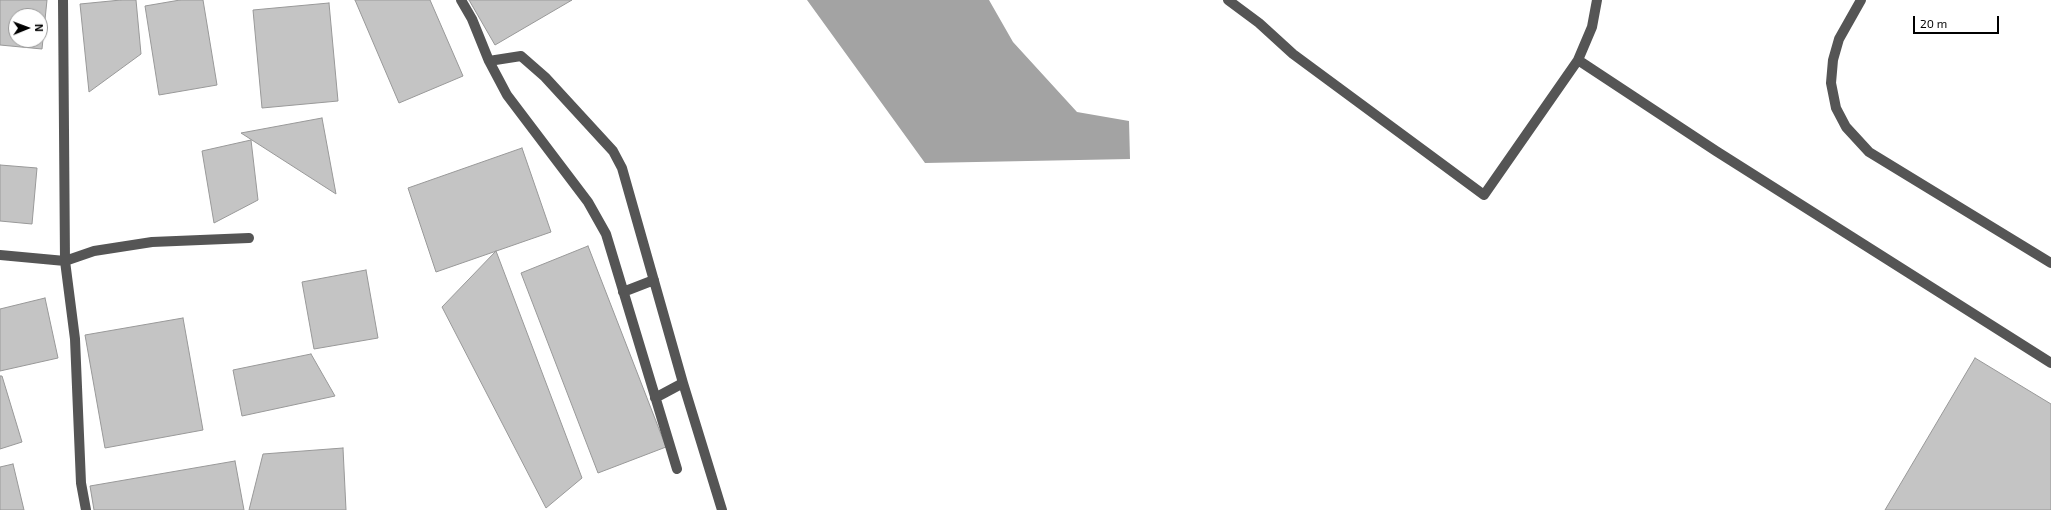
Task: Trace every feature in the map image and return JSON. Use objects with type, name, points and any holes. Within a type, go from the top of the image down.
[{"type":"street","points":[[63,0],[65,261],[75,339],[81,483],[86,510]]},
{"type":"street","points":[[461,0],[472,19],[489,61],[507,94],[591,208],[606,234],[677,469]]},
{"type":"street","points":[[1228,0],[1258,23],[1293,54],[1484,195],[1578,60],[1592,27],[1598,0]]},
{"type":"street","points":[[1861,0],[1839,39],[1833,60],[1832,83],[1836,108],[1846,127],[1869,152],[2051,263]]},
{"type":"street","points":[[489,61],[521,56],[545,77],[613,152],[622,168],[683,383],[722,510]]},
{"type":"street","points":[[1578,60],[1716,151],[2051,363]]},
{"type":"street","points":[[0,255],[65,261],[94,251],[152,242],[249,238]]},
{"type":"street","points":[[624,292],[654,280]]},
{"type":"street","points":[[655,398],[683,383]]},
{"type":"shaded area","points":[[807,0],[989,0],[1013,42],[1077,112],[1129,121],[1130,159],[925,163]]},
{"type":"building","points":[[0,0],[47,0],[46,8],[8,8],[8,46],[0,45]]},
{"type":"building","points":[[136,0],[141,54],[89,92],[80,4]]},
{"type":"building","points":[[180,0],[203,0],[217,85],[159,95],[145,6]]},
{"type":"building","points":[[355,0],[430,0],[463,76],[399,103]]},
{"type":"building","points":[[469,0],[572,0],[495,45]]},
{"type":"building","points":[[329,3],[338,101],[262,108],[253,10]]},
{"type":"building","points":[[322,118],[336,194],[241,133]]},
{"type":"building","points":[[251,140],[258,200],[214,223],[202,151]]},
{"type":"building","points":[[522,148],[551,232],[436,272],[408,188]]},
{"type":"building","points":[[0,165],[37,168],[32,224],[0,221]]},
{"type":"building","points":[[588,246],[666,447],[598,473],[521,273]]},
{"type":"building","points":[[496,251],[582,478],[546,508],[442,307]]},
{"type":"building","points":[[366,270],[378,338],[314,349],[302,282]]},
{"type":"building","points":[[45,298],[58,358],[0,371],[0,309]]},
{"type":"building","points":[[183,318],[203,430],[105,448],[85,335]]},
{"type":"building","points":[[311,354],[335,396],[242,416],[233,370]]},
{"type":"building","points":[[1975,358],[2051,404],[2051,510],[1885,510]]},
{"type":"building","points":[[0,376],[2,376],[22,442],[0,449]]},
{"type":"building","points":[[343,448],[346,510],[249,510],[263,454]]},
{"type":"building","points":[[235,461],[244,510],[94,510],[90,486]]},
{"type":"building","points":[[13,464],[24,510],[0,510],[0,467]]}]
